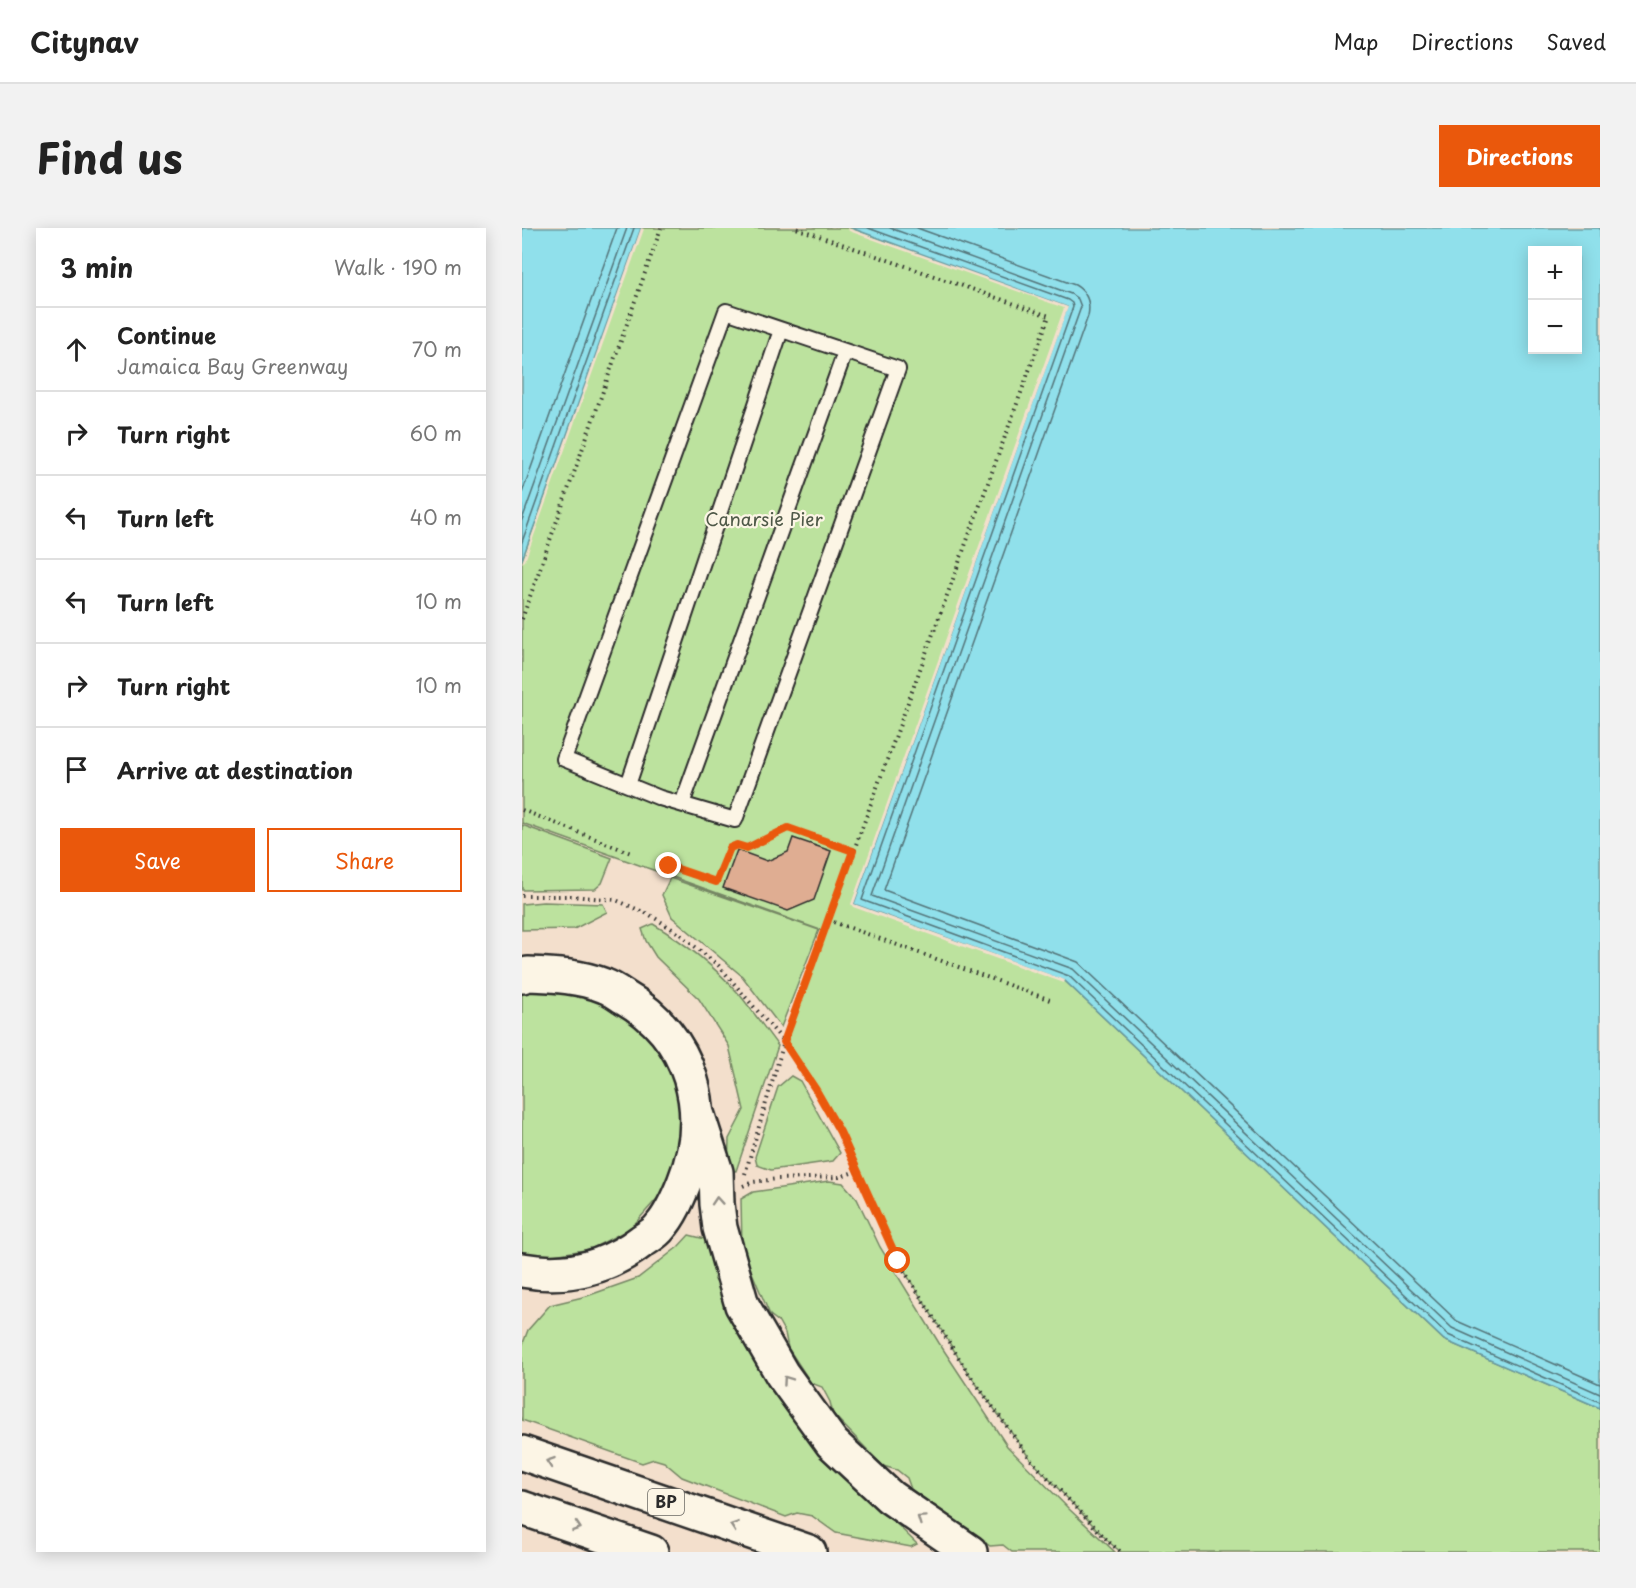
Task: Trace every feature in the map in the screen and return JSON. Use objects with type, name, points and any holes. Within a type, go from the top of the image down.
[{"type":"main road","points":[[522,976],[528,974],[574,977],[605,986],[638,1005],[658,1022],[676,1044],[694,1089],[698,1116],[698,1131],[691,1168],[679,1198],[660,1228],[630,1251],[600,1265],[535,1284],[522,1292]]},
{"type":"main road","points":[[698,1116],[716,1172],[720,1228],[742,1305],[782,1374],[832,1443],[890,1497],[970,1552]]},
{"type":"main road","points":[[522,1270],[569,1273]]},
{"type":"main road","name":"BP","points":[[522,1453],[809,1552]]},
{"type":"main road","points":[[522,1508],[651,1552]]},
{"type":"lane","points":[[726,311],[845,352],[898,369],[735,820],[660,798],[564,759],[726,311]]},
{"type":"lane","points":[[628,785],[781,330]]},
{"type":"lane","points":[[682,804],[845,352]]},
{"type":"path","points":[[522,619],[661,228]]},
{"type":"path","points":[[796,228],[1049,316],[784,1042],[741,1187],[753,1182],[777,1179],[839,1177],[857,1171]]},
{"type":"path","points":[[522,810],[631,853]]},
{"type":"path","points":[[657,863],[716,882],[730,848],[737,845],[747,848],[788,828],[853,851]]},
{"type":"path","points":[[522,897],[571,896],[616,900],[650,915],[719,966],[784,1042],[816,1090],[840,1132],[898,1261],[967,1371],[1030,1460],[1121,1552]]},
{"type":"path","points":[[828,920],[1053,1001]]},
{"type":"green space","name":"Canarsie Pier","points":[[641,228],[851,228],[1068,307],[854,904],[1065,981],[1444,1340],[1600,1408],[1600,1552],[1121,1552],[1031,1460],[967,1371],[898,1261],[840,1132],[816,1090],[784,1042],[823,931],[522,823],[522,560]]},
{"type":"green space","points":[[522,825],[612,858],[602,883],[595,889],[522,890]]},
{"type":"green space","points":[[670,878],[819,930],[781,1027],[742,976],[672,917],[662,895]]},
{"type":"green space","points":[[543,902],[603,904],[607,912],[574,929],[522,930],[522,904]]},
{"type":"green space","points":[[653,924],[688,947],[720,974],[739,994],[778,1046],[736,1171],[728,1170],[729,1139],[744,1110],[729,1046],[699,999],[656,957],[646,941],[642,929]]},
{"type":"green space","points":[[566,989],[607,1001],[642,1026],[669,1063],[682,1107],[679,1152],[661,1194],[631,1228],[591,1249],[547,1256],[522,1252],[522,990]]},
{"type":"green space","points":[[791,1076],[800,1081],[840,1153],[833,1161],[771,1170],[757,1165],[755,1157],[778,1087]]},
{"type":"green space","points":[[829,1181],[843,1183],[857,1199],[880,1247],[939,1343],[1007,1446],[1115,1552],[1012,1552],[1003,1545],[990,1546],[911,1489],[907,1478],[897,1470],[883,1466],[833,1414],[822,1387],[811,1383],[788,1348],[785,1333],[779,1322],[770,1315],[742,1249],[741,1199],[753,1192]]},
{"type":"green space","points":[[689,1235],[705,1239],[717,1272],[714,1278],[739,1322],[839,1467],[917,1544],[911,1547],[836,1533],[812,1516],[797,1513],[786,1517],[682,1477],[664,1462],[654,1459],[642,1463],[522,1420],[522,1346],[528,1330],[550,1305],[587,1296],[638,1278],[678,1247]]},
{"type":"water","points":[[522,228],[641,228],[522,560]]},
{"type":"water","points":[[851,228],[1600,228],[1600,1408],[1444,1340],[1065,981],[854,904],[1067,307]]},
{"type":"pier","points":[[641,228],[644,229],[525,561],[522,563]]},
{"type":"pier","points":[[848,228],[1068,307],[854,904],[1065,980],[1064,983],[853,907],[851,904],[1064,308],[849,231]]},
{"type":"building","points":[[793,838],[831,851],[814,900],[788,911],[723,888],[737,850],[767,861],[788,852]]},
{"type":"route","points":[[669,866],[716,882],[730,848],[737,845],[747,848],[788,828],[853,851],[784,1042],[816,1090],[840,1132],[898,1261]]}]
